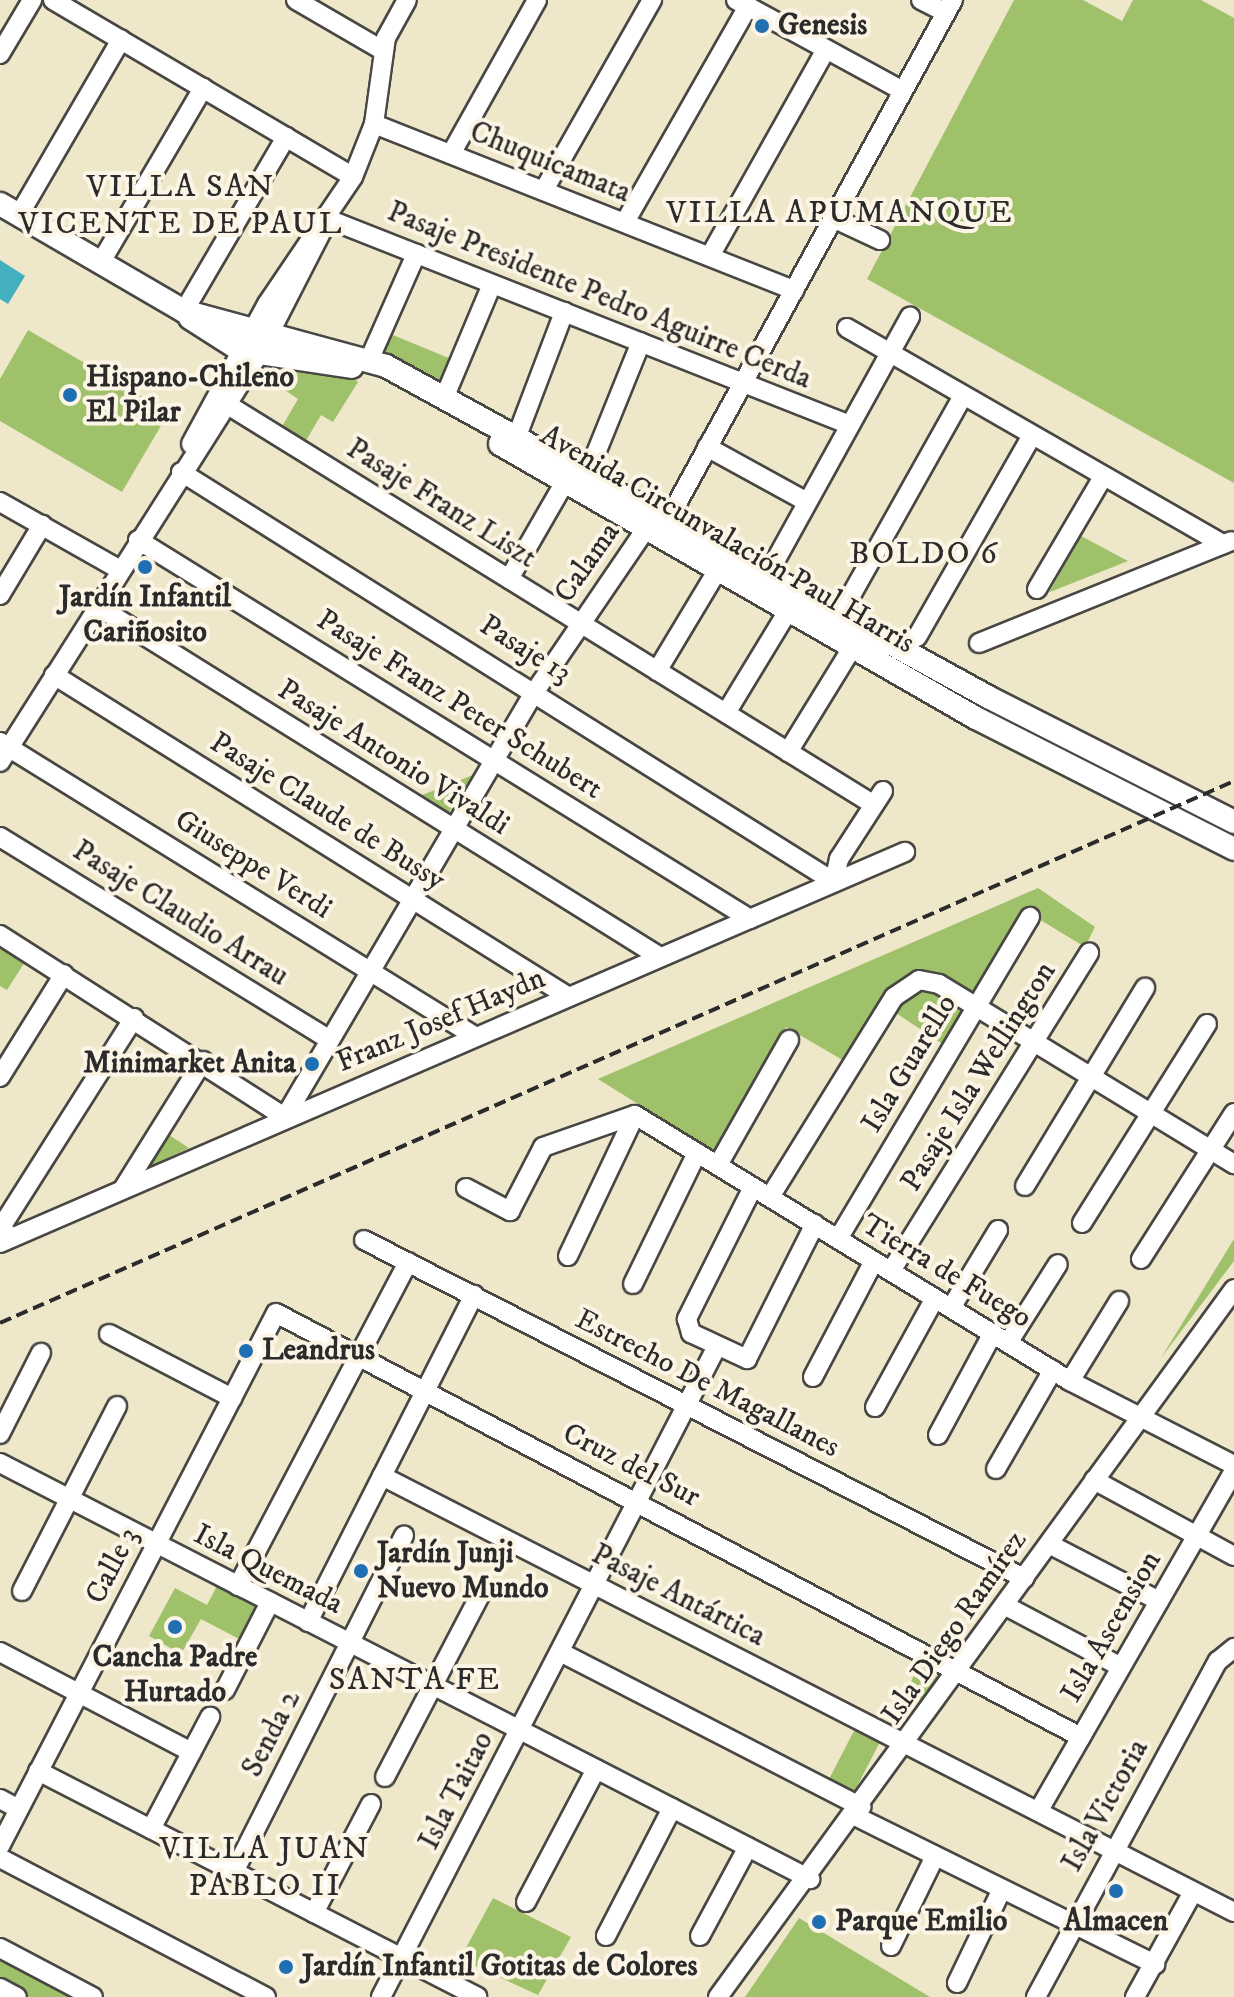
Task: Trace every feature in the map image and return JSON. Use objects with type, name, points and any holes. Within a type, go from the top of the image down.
[{"type":"main road","name":"Avenida Circunvalación Paul Harris","points":[[10,209],[184,311],[254,344],[366,371],[566,480],[768,574],[1234,822]]},
{"type":"main road","name":"Avenida Circunvalación Paul Harris","points":[[254,344],[370,358],[445,396],[588,473],[720,566],[855,643],[976,718],[1234,849]]},
{"type":"street","points":[[0,54],[32,0]]},
{"type":"street","points":[[53,0],[353,177]]},
{"type":"street","points":[[296,0],[382,50]]},
{"type":"street","points":[[3,750],[54,675],[181,472],[353,177],[374,124],[382,50],[407,0]]},
{"type":"street","points":[[451,154],[537,0]]},
{"type":"street","points":[[544,190],[652,0]]},
{"type":"street","points":[[921,0],[950,7]]},
{"type":"street","points":[[625,222],[742,3],[903,91]]},
{"type":"street","name":"Calama","points":[[285,1117],[452,828],[536,690],[580,623],[659,522],[707,447],[950,7]]},
{"type":"street","points":[[10,209],[121,40]]},
{"type":"street","points":[[710,256],[826,49]]},
{"type":"street","points":[[101,262],[203,88]]},
{"type":"street","name":"Chuquicamata","points":[[374,124],[794,290]]},
{"type":"street","points":[[184,311],[286,137]]},
{"type":"street","points":[[833,218],[880,240]]},
{"type":"street","name":"Pasaje Presidente Pedro Aguirre Cerda","points":[[328,219],[850,425]]},
{"type":"street","points":[[370,358],[416,254]]},
{"type":"street","points":[[445,396],[492,284]]},
{"type":"street","points":[[517,436],[564,312]]},
{"type":"street","points":[[768,574],[910,317]]},
{"type":"street","points":[[847,328],[1103,477],[1228,542]]},
{"type":"street","points":[[588,473],[641,342]]},
{"type":"street","points":[[181,472],[228,405],[254,344]]},
{"type":"street","points":[[840,615],[963,396]]},
{"type":"street","name":"Pasaje Franz Liszt","points":[[228,405],[788,752],[877,797],[839,859],[834,882]]},
{"type":"street","points":[[917,637],[1032,435]]},
{"type":"street","points":[[707,447],[807,502]]},
{"type":"street","name":"Pasaje 13","points":[[181,472],[536,690],[834,882]]},
{"type":"street","points":[[1037,589],[1103,477]]},
{"type":"street","points":[[509,579],[566,480]]},
{"type":"street","points":[[0,502],[120,570]]},
{"type":"street","points":[[0,595],[42,525]]},
{"type":"street","name":"Pasaje Franz Peter Schubert","points":[[138,540],[750,919]]},
{"type":"street","points":[[979,643],[1228,542]]},
{"type":"street","points":[[657,671],[720,566]]},
{"type":"street","name":"Pasaje Antonio Vivaldi","points":[[97,606],[660,957]]},
{"type":"street","points":[[726,713],[791,606]]},
{"type":"street","points":[[788,752],[855,643]]},
{"type":"street","name":"Pasaje Claude de Bussy","points":[[54,675],[569,997]]},
{"type":"street","name":"Giuseppe Verdi","points":[[3,750],[476,1037]]},
{"type":"street","name":"Pasaje Claudio Arrau","points":[[0,837],[330,1040]]},
{"type":"street","name":"Franz Josef Haydn","points":[[4,1236],[123,1189],[905,852]]},
{"type":"street","name":"Isla Guarello","points":[[838,1239],[1030,917]]},
{"type":"street","points":[[0,935],[203,1061],[285,1117]]},
{"type":"street","name":"Pasaje Isla Wellington","points":[[891,1271],[1089,953]]},
{"type":"street","points":[[0,1077],[64,974]]},
{"type":"street","points":[[770,1197],[894,997],[912,982],[932,982],[1234,1164]]},
{"type":"street","points":[[1025,1186],[1145,988]]},
{"type":"street","points":[[4,1236],[134,1018]]},
{"type":"street","points":[[1082,1223],[1207,1024]]},
{"type":"street","points":[[718,1165],[789,1040]]},
{"type":"street","points":[[123,1189],[203,1061]]},
{"type":"street","points":[[1141,1259],[1234,1113]]},
{"type":"street","points":[[466,1188],[510,1211],[543,1147],[635,1115]]},
{"type":"street","points":[[568,1256],[635,1115]]},
{"type":"street","name":"Tierra de Fuego","points":[[635,1115],[1070,1381],[1234,1465]]},
{"type":"street","points":[[633,1284],[697,1153]]},
{"type":"street","points":[[753,1187],[687,1319],[691,1333],[747,1359],[815,1224]]},
{"type":"street","points":[[875,1407],[943,1303],[998,1230]]},
{"type":"street","name":"Estrecho De Magallanes","points":[[364,1240],[1024,1578]]},
{"type":"street","points":[[813,1377],[874,1261]]},
{"type":"street","points":[[238,1586],[408,1262]]},
{"type":"street","points":[[938,1435],[1000,1338],[1058,1264]]},
{"type":"street","name":"Isla Diego Ramírez","points":[[718,1997],[810,1879],[1234,1289]]},
{"type":"street","points":[[308,1622],[474,1295]]},
{"type":"street","points":[[1070,1381],[1119,1301]]},
{"type":"street","name":"Cruz del Sur","points":[[276,1313],[959,1668],[1081,1737]]},
{"type":"street","name":"Calle 3","points":[[0,1846],[276,1313]]},
{"type":"street","points":[[109,1334],[232,1398]]},
{"type":"street","points":[[0,1434],[41,1353]]},
{"type":"street","name":"Isla Taitao","points":[[381,1997],[713,1354]]},
{"type":"street","points":[[996,1469],[1053,1370]]},
{"type":"street","points":[[22,1591],[117,1406]]},
{"type":"street","name":"Isla Quemada","points":[[0,1463],[810,1879]]},
{"type":"street","name":"Isla Ascension","points":[[1039,1810],[1234,1471]]},
{"type":"street","name":"Pasaje Antártica","points":[[382,1476],[1234,1912]]},
{"type":"street","points":[[1094,1480],[1234,1556]]},
{"type":"street","name":"Senda 2","points":[[234,1872],[404,1535]]},
{"type":"street","points":[[1049,1544],[1159,1601]]},
{"type":"street","points":[[385,1777],[484,1588]]},
{"type":"street","points":[[225,1690],[270,1602]]},
{"type":"street","points":[[1004,1605],[1121,1667]]},
{"type":"street","name":"Isla Victoria","points":[[1036,1997],[1114,1850],[1234,1648]]},
{"type":"street","points":[[0,1652],[191,1752]]},
{"type":"street","points":[[560,1652],[858,1811],[935,1856],[1155,1964]]},
{"type":"street","points":[[151,1829],[210,1717]]},
{"type":"street","points":[[526,1902],[596,1769]]},
{"type":"street","points":[[38,1771],[477,1997]]},
{"type":"street","points":[[0,1799],[19,1809]]},
{"type":"street","points":[[314,1913],[371,1804]]},
{"type":"street","points":[[606,1936],[672,1808]]},
{"type":"street","points":[[700,1936],[748,1847]]},
{"type":"street","points":[[891,1946],[935,1856]]},
{"type":"street","points":[[0,1858],[266,1997]]},
{"type":"street","points":[[957,1983],[1002,1889]]},
{"type":"street","points":[[1145,1994],[1155,1964],[1193,1892]]},
{"type":"street","points":[[0,1948],[93,1997]]},
{"type":"street","points":[[0,1988],[17,1997]]},
{"type":"green space","points":[[1014,0],[1083,0],[1122,21],[1133,0],[1201,0],[1234,18],[1234,483],[867,279]]},
{"type":"green space","name":"Hispano-Chileno El Pilar","points":[[28,330],[169,412],[122,492],[0,421],[0,379]]},
{"type":"green space","points":[[388,333],[456,361],[444,391],[379,356]]},
{"type":"green space","points":[[254,369],[349,376],[358,382],[333,422],[321,415],[304,444],[280,430],[298,399]]},
{"type":"green space","points":[[1081,536],[1128,561],[1050,592],[1050,591]]},
{"type":"green space","points":[[473,775],[444,820],[412,799]]},
{"type":"green space","points":[[1038,888],[1095,927],[1085,947],[1024,910],[944,1045],[881,1003],[846,1062],[786,1027],[715,1152],[598,1079]]},
{"type":"green space","points":[[0,945],[28,957],[7,990],[0,986]]},
{"type":"green space","points":[[169,1135],[189,1148],[147,1168]]},
{"type":"green space","points":[[1234,1239],[1234,1261],[1161,1358]]},
{"type":"green space","points":[[218,1584],[261,1606],[243,1641],[201,1619],[181,1654],[149,1636],[175,1588],[207,1605]]},
{"type":"green space","points":[[918,1666],[945,1680],[928,1706],[906,1693]]},
{"type":"green space","points":[[855,1729],[880,1742],[853,1794],[828,1781]]},
{"type":"green space","points":[[493,1898],[571,1937],[538,1995],[460,1959]]},
{"type":"green space","points":[[799,1918],[930,1997],[745,1997]]},
{"type":"green space","points":[[0,1959],[70,1997],[27,1997],[0,1983]]},
{"type":"water","points":[[0,260],[25,276],[8,304],[0,299]]},
{"type":"railway","points":[[0,1323],[1234,781]]},
{"type":"place","name":"Genesis","points":[[762,26]]},
{"type":"place","name":"Hispano-Chileno El Pilar","points":[[70,395]]},
{"type":"place","name":"Jardín Infantil Cariñosito","points":[[145,567]]},
{"type":"place","name":"Minimarket Anita","points":[[312,1064]]},
{"type":"place","name":"Leandrus","points":[[246,1351]]},
{"type":"place","name":"Jardín Junji Nuevo Mundo","points":[[361,1571]]},
{"type":"place","name":"Cancha Padre Hurtado","points":[[175,1627]]},
{"type":"place","name":"Almacen","points":[[1116,1891]]},
{"type":"place","name":"Parque Emilio","points":[[819,1922]]},
{"type":"place","name":"Jardín Infantil Gotitas de Colores","points":[[286,1967]]},
{"type":"district","name":"VILLA SAN VICENTE DE PAUL","points":[[181,206]]},
{"type":"district","name":"VILLA APUMANQUE","points":[[840,213]]},
{"type":"district","name":"BOLDO 6","points":[[924,554]]},
{"type":"district","name":"SANTA FE","points":[[415,1680]]},
{"type":"district","name":"VILLA JUAN PABLO II","points":[[265,1868]]}]
